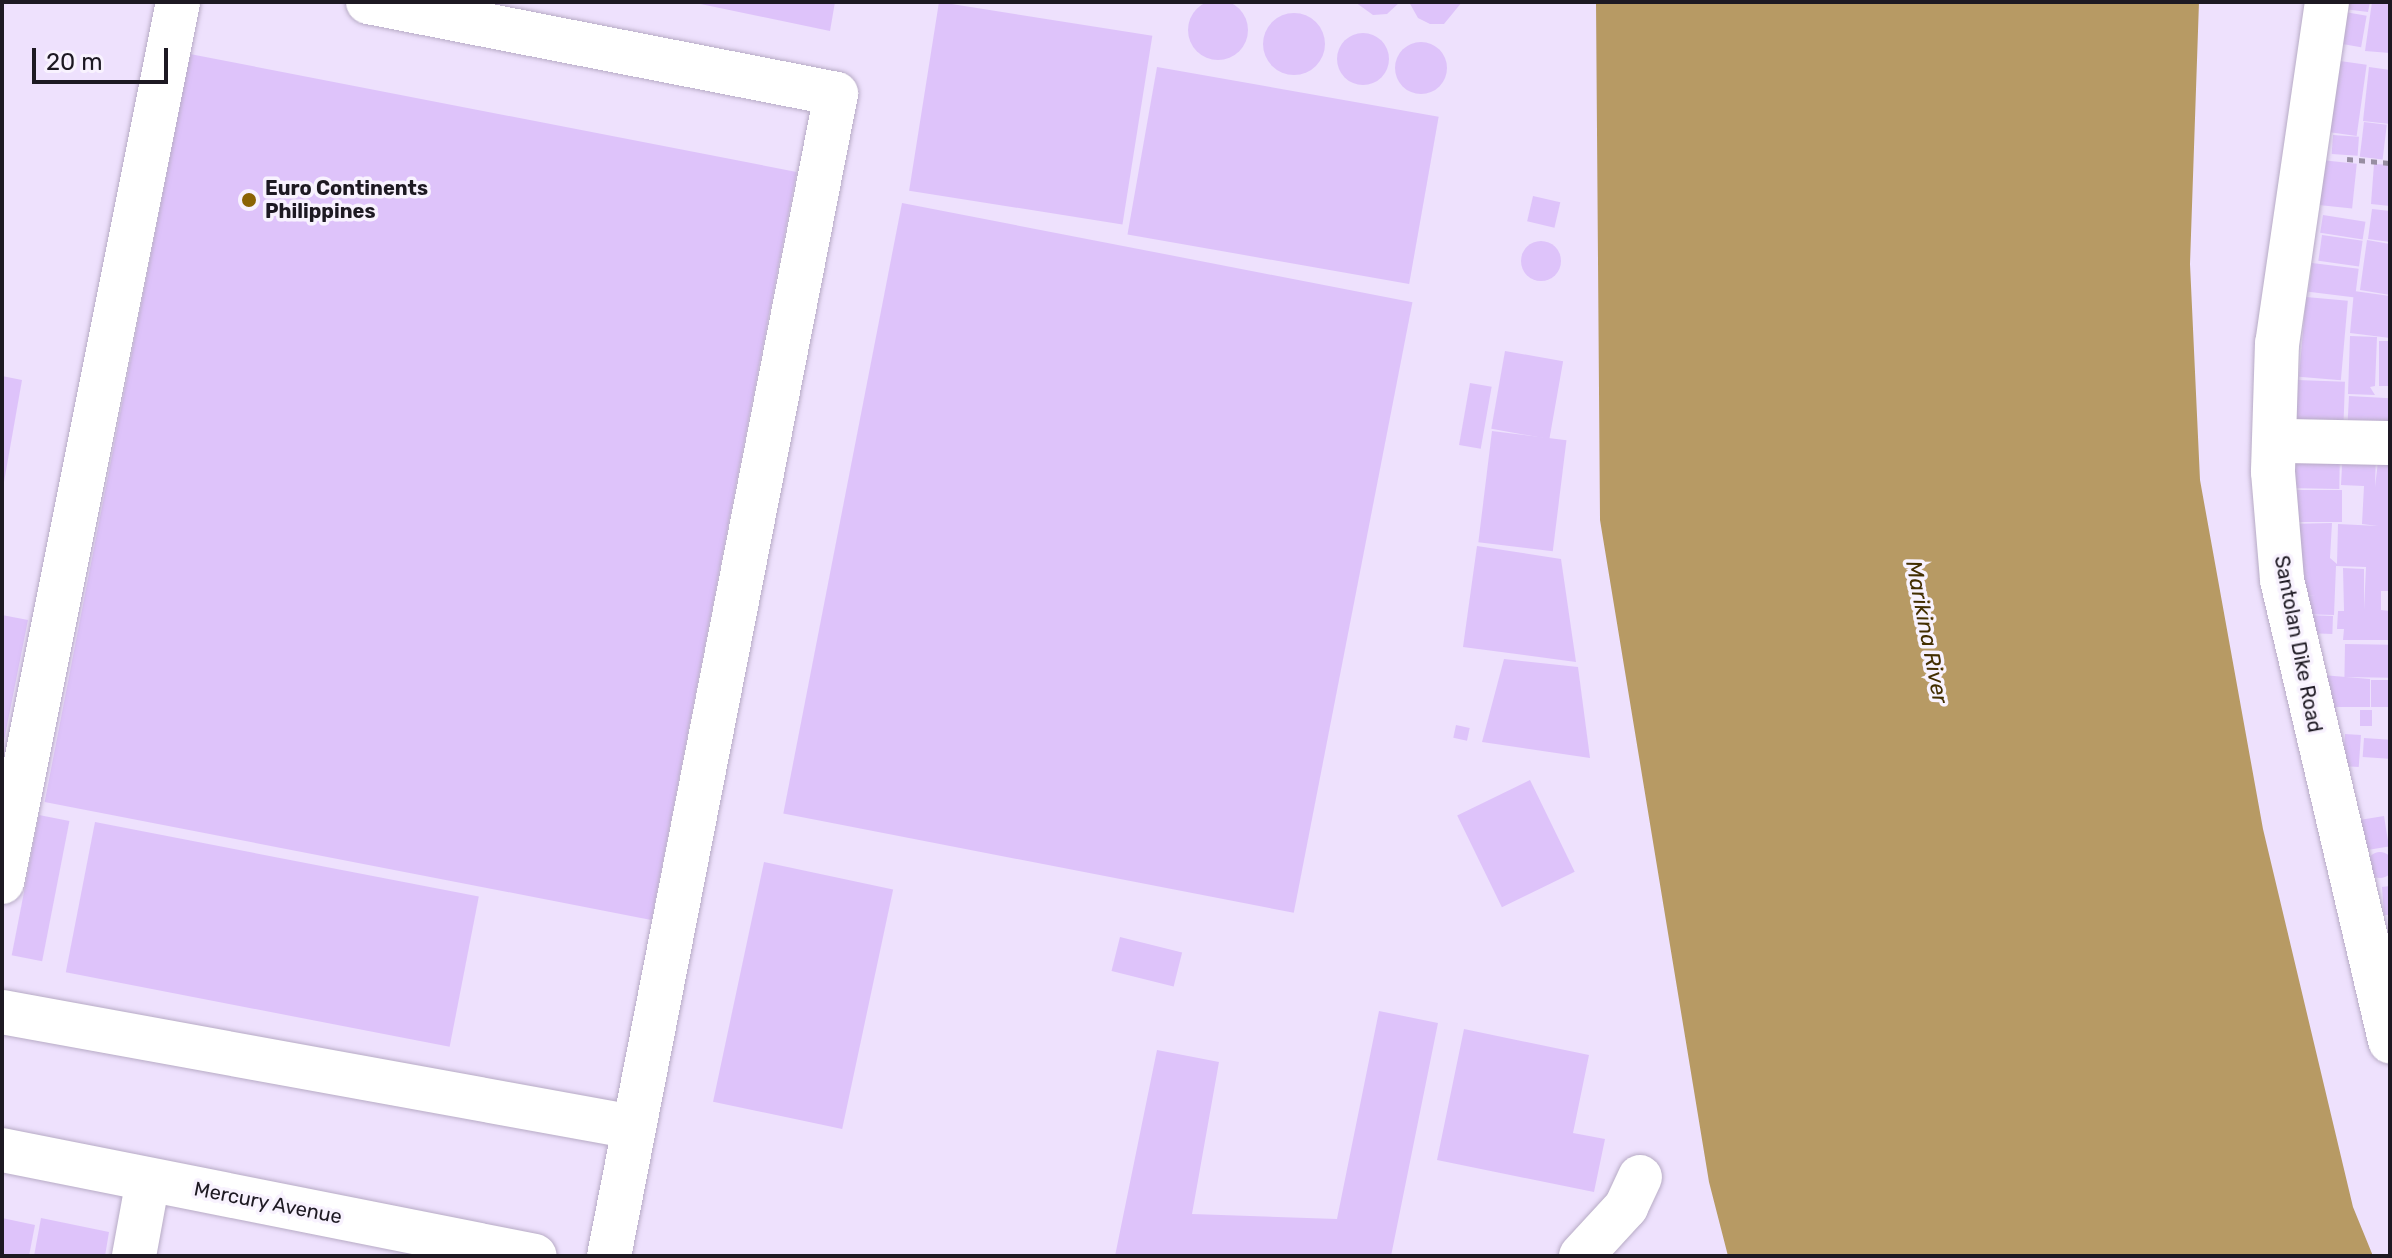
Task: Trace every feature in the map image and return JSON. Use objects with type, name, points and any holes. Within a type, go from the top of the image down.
[{"type":"street","points":[[2,882],[178,2]]},
{"type":"street","points":[[368,2],[836,94],[609,1256]]},
{"type":"street","name":"Santolan Dike Road","points":[[2327,2],[2277,343],[2273,472],[2282,580],[2390,1042]]},
{"type":"street","points":[[2285,441],[2390,443]]},
{"type":"street","points":[[2,1012],[633,1127]]},
{"type":"street","name":"Mercury Avenue","points":[[2,1150],[535,1256]]},
{"type":"street","points":[[1581,1256],[1626,1207],[1640,1177]]},
{"type":"street","points":[[134,1256],[148,1180]]},
{"type":"path","points":[[2334,158],[2390,163]]},
{"type":"water","name":"Marikina River","points":[[1596,2],[2199,2],[2190,264],[2200,480],[2263,829],[2353,1207],[2373,1256],[1728,1256],[1709,1182],[1600,520]]},
{"type":"building","points":[[1218,0],[1240,8],[1248,30],[1240,52],[1218,60],[1196,52],[1188,30],[1196,8]]},
{"type":"building","points":[[691,2],[835,2],[830,31]]},
{"type":"building","points":[[939,2],[1152,36],[1122,224],[909,191]]},
{"type":"building","points":[[1355,2],[1400,2],[1387,14],[1373,15]]},
{"type":"building","points":[[1409,2],[1462,2],[1444,24],[1430,24],[1418,18]]},
{"type":"building","points":[[2345,2],[2370,2],[2368,12],[2344,9]]},
{"type":"building","points":[[2372,2],[2390,2],[2390,53],[2365,51]]},
{"type":"building","points":[[2345,12],[2367,16],[2361,47],[2339,44]]},
{"type":"building","points":[[1294,13],[1316,22],[1325,44],[1316,66],[1294,75],[1272,66],[1263,44],[1272,22]]},
{"type":"building","points":[[1363,33],[1381,41],[1389,59],[1381,77],[1363,85],[1345,77],[1337,59],[1345,41]]},
{"type":"building","points":[[1421,42],[1439,50],[1447,68],[1439,86],[1421,94],[1403,86],[1395,68],[1403,50]]},
{"type":"building","points":[[190,54],[797,172],[651,920],[45,802]]},
{"type":"building","points":[[2333,60],[2367,65],[2357,136],[2323,131]]},
{"type":"building","points":[[1157,67],[1439,117],[1409,284],[1127,234]]},
{"type":"building","points":[[2369,67],[2390,70],[2390,124],[2363,121]]},
{"type":"building","points":[[2364,122],[2387,125],[2383,160],[2360,157]]},
{"type":"building","points":[[2333,135],[2359,137],[2358,156],[2332,154]]},
{"type":"building","points":[[2321,160],[2357,164],[2352,209],[2316,205]]},
{"type":"building","points":[[2374,164],[2390,165],[2390,206],[2371,204]]},
{"type":"building","points":[[1533,196],[1560,202],[1554,228],[1527,221]]},
{"type":"building","points":[[902,203],[1412,302],[1294,913],[783,814]]},
{"type":"building","points":[[2372,209],[2390,211],[2390,242],[2368,239]]},
{"type":"building","points":[[2323,215],[2365,222],[2363,240],[2320,233]]},
{"type":"building","points":[[2322,235],[2363,241],[2359,266],[2318,261]]},
{"type":"building","points":[[2367,240],[2390,244],[2390,295],[2360,290]]},
{"type":"building","points":[[1541,241],[1555,247],[1561,261],[1555,275],[1541,281],[1527,275],[1521,261],[1527,247]]},
{"type":"building","points":[[2312,263],[2359,269],[2355,298],[2308,292]]},
{"type":"building","points":[[2354,291],[2390,296],[2390,338],[2350,333]]},
{"type":"building","points":[[2306,297],[2348,301],[2341,380],[2299,377]]},
{"type":"building","points":[[2350,336],[2377,337],[2375,386],[2370,387],[2375,395],[2348,394]]},
{"type":"building","points":[[2379,341],[2390,341],[2390,386],[2379,386]]},
{"type":"building","points":[[1505,351],[1563,361],[1549,439],[1491,429]]},
{"type":"building","points":[[2,376],[22,380],[4,482],[2,482]]},
{"type":"building","points":[[2297,380],[2345,382],[2343,441],[2295,439]]},
{"type":"building","points":[[1470,383],[1492,387],[1481,449],[1459,445]]},
{"type":"building","points":[[2349,396],[2390,398],[2388,438],[2347,436]]},
{"type":"building","points":[[1492,431],[1566,440],[1553,551],[1478,542]]},
{"type":"building","points":[[2289,447],[2340,448],[2339,489],[2288,488]]},
{"type":"building","points":[[2343,448],[2376,450],[2375,487],[2379,453],[2390,454],[2390,591],[2381,591],[2381,610],[2390,611],[2390,640],[2343,640],[2344,629],[2337,629],[2338,611],[2344,611],[2343,568],[2364,569],[2364,610],[2366,567],[2336,566],[2334,615],[2300,614],[2299,596],[2316,596],[2296,595],[2290,524],[2332,523],[2330,558],[2337,564],[2338,524],[2378,526],[2362,524],[2364,486],[2341,485]]},
{"type":"building","points":[[2290,490],[2342,490],[2342,522],[2290,522]]},
{"type":"building","points":[[1477,546],[1561,559],[1576,662],[1463,647]]},
{"type":"building","points":[[2,615],[28,620],[3,746],[2,746]]},
{"type":"building","points":[[2306,615],[2333,616],[2332,634],[2305,633]]},
{"type":"building","points":[[2345,644],[2390,645],[2389,678],[2344,677]]},
{"type":"building","points":[[1504,659],[1578,667],[1590,758],[1482,742]]},
{"type":"building","points":[[2322,675],[2370,679],[2370,707],[2336,707],[2337,722]]},
{"type":"building","points":[[2371,680],[2390,680],[2390,707],[2371,707]]},
{"type":"building","points":[[2360,710],[2372,710],[2372,726],[2360,726]]},
{"type":"building","points":[[1456,725],[1470,728],[1467,741],[1453,738]]},
{"type":"building","points":[[2345,734],[2361,735],[2359,767],[2343,766]]},
{"type":"building","points":[[2364,738],[2390,740],[2389,759],[2363,757]]},
{"type":"building","points":[[1530,780],[1575,872],[1502,907],[1457,816]]},
{"type":"building","points":[[39,815],[69,821],[42,961],[12,955]]},
{"type":"building","points":[[2384,816],[2389,847],[2361,851],[2356,820]]},
{"type":"building","points":[[95,822],[479,897],[450,1047],[66,972]]},
{"type":"building","points":[[2380,852],[2389,856],[2393,865],[2389,874],[2380,878],[2371,874],[2367,865],[2371,856]]},
{"type":"building","points":[[764,862],[893,889],[842,1129],[713,1102]]},
{"type":"building","points":[[2390,886],[2390,915],[2384,915],[2382,887]]},
{"type":"building","points":[[1120,937],[1182,952],[1174,986],[1112,971]]},
{"type":"building","points":[[1379,1011],[1438,1023],[1391,1256],[1115,1256],[1157,1050],[1219,1062],[1192,1214],[1337,1219]]},
{"type":"building","points":[[1464,1029],[1589,1055],[1573,1133],[1605,1139],[1594,1192],[1437,1160]]},
{"type":"building","points":[[2,1218],[35,1225],[29,1256],[2,1256]]},
{"type":"building","points":[[41,1218],[109,1232],[105,1256],[34,1256]]},
{"type":"place","name":"Euro Continents Philippines","points":[[249,200]]}]
